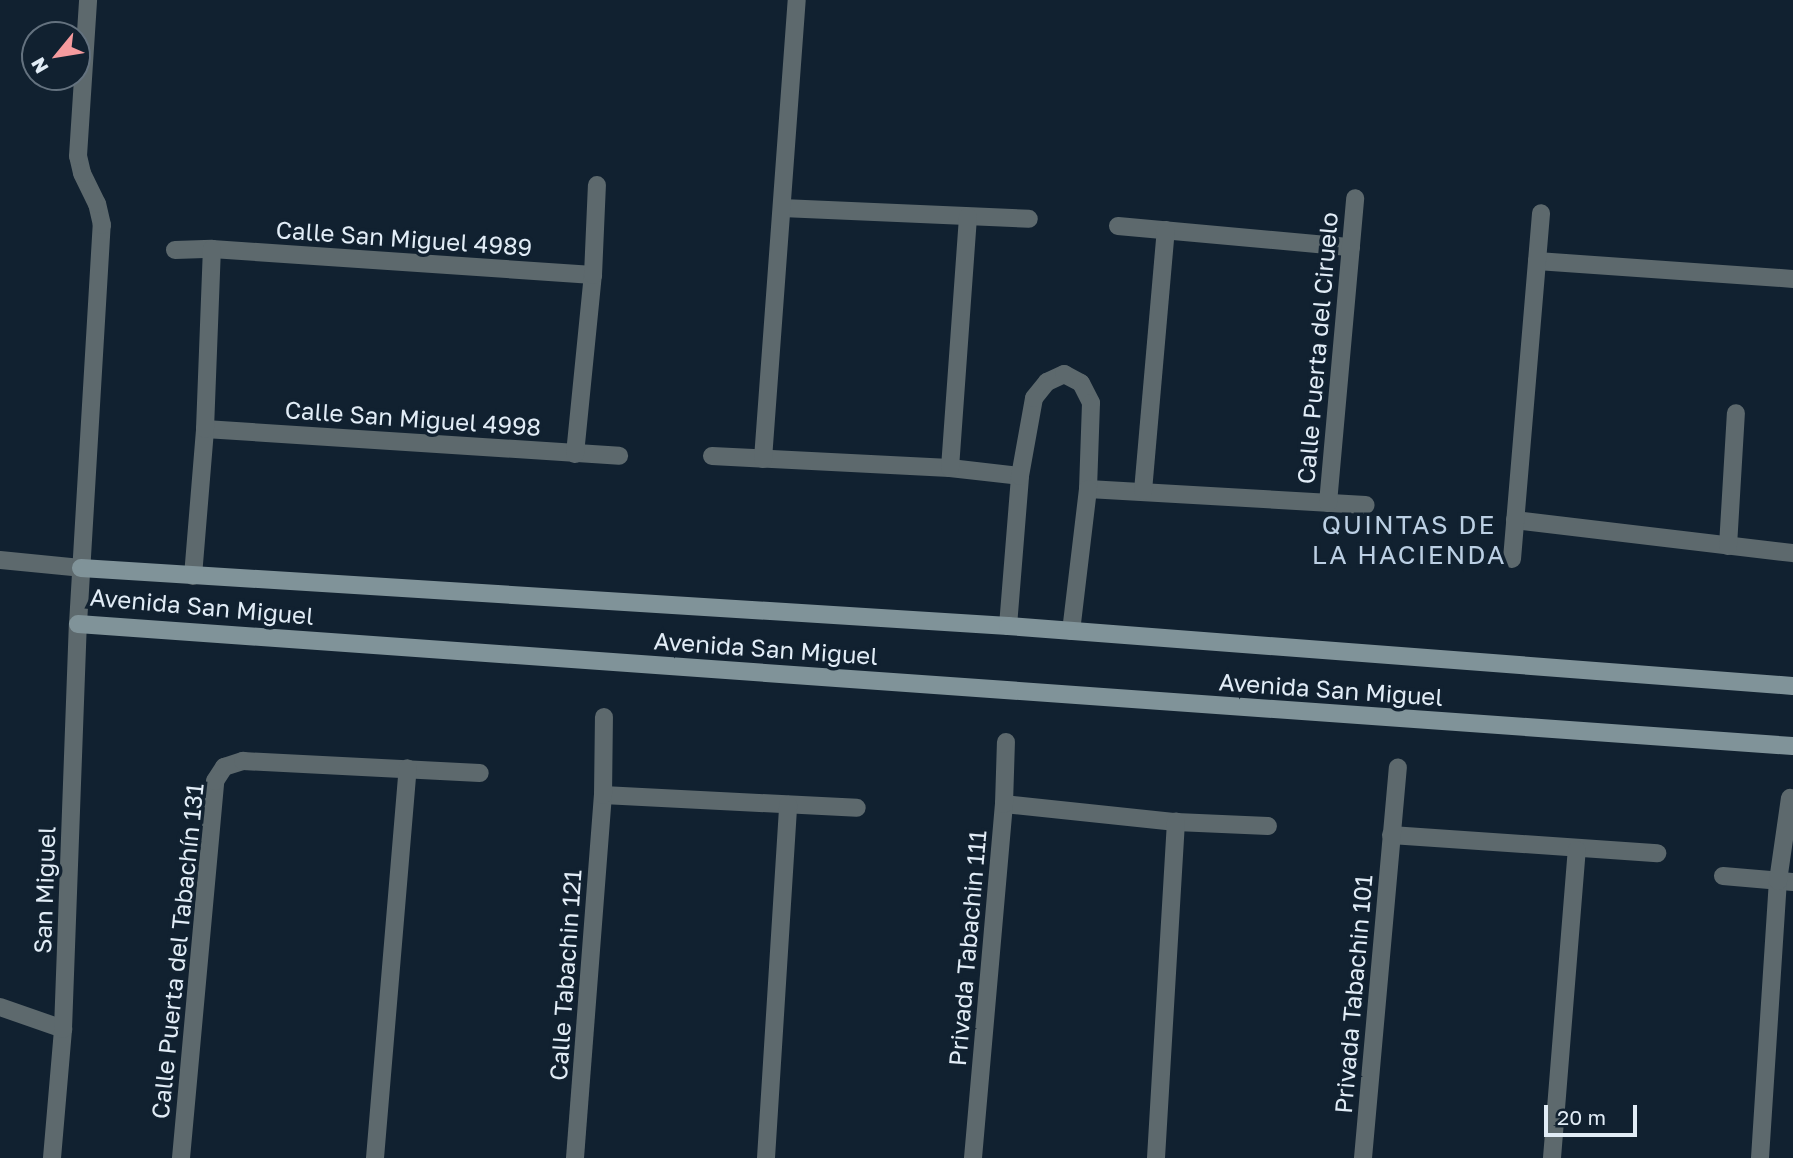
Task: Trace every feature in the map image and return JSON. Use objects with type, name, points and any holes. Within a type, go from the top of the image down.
[{"type":"street","points":[[0,560],[81,568],[102,225],[97,204],[82,173],[78,156],[88,0]]},
{"type":"street","points":[[763,459],[797,0]]},
{"type":"street","points":[[575,454],[593,275],[597,185]]},
{"type":"street","name":"Calle Puerta del Ciruelo","points":[[1328,503],[1355,198]]},
{"type":"street","points":[[782,208],[1029,219]]},
{"type":"street","points":[[1512,559],[1541,213]]},
{"type":"street","points":[[950,468],[968,216]]},
{"type":"street","points":[[1118,226],[1351,247]]},
{"type":"street","points":[[1143,491],[1166,230]]},
{"type":"street","points":[[193,576],[205,429],[212,249]]},
{"type":"street","name":"Calle San Miguel 4989","points":[[175,250],[212,249],[593,275]]},
{"type":"street","points":[[1537,261],[1793,279]]},
{"type":"street","points":[[1008,626],[1020,476],[1034,398],[1047,382],[1064,374],[1081,383],[1091,403],[1088,489],[1071,631]]},
{"type":"street","points":[[1728,546],[1736,412]]},
{"type":"street","name":"Calle San Miguel 4998","points":[[205,429],[619,456]]},
{"type":"street","points":[[712,456],[950,468],[1020,476]]},
{"type":"street","name":"Calle Puerta del Ciruelo","points":[[1088,489],[1366,505]]},
{"type":"street","points":[[1515,520],[1793,553]]},
{"type":"street","name":"Avenida San Miguel","points":[[1793,686],[1008,626],[81,568],[78,624],[1793,746]]},
{"type":"street","name":"San Miguel","points":[[52,1158],[63,1029],[78,624]]},
{"type":"street","name":"Calle Tabachin 121","points":[[575,1158],[603,795],[604,717]]},
{"type":"street","name":"Privada Tabachin 111","points":[[974,1158],[1004,804],[1006,741]]},
{"type":"street","name":"Calle Puerta del Tabachín 131","points":[[181,1158],[215,781],[224,767],[243,761],[480,773]]},
{"type":"street","points":[[375,1158],[408,768]]},
{"type":"street","name":"Privada Tabachin 101","points":[[1363,1158],[1398,768]]},
{"type":"street","points":[[603,795],[857,808]]},
{"type":"street","points":[[1760,1158],[1790,798]]},
{"type":"street","points":[[766,1158],[788,804]]},
{"type":"street","points":[[1004,804],[1176,822],[1268,827]]},
{"type":"street","points":[[1156,1158],[1176,822]]},
{"type":"street","points":[[1391,835],[1577,850],[1657,853]]},
{"type":"street","points":[[1552,1158],[1577,850]]},
{"type":"street","points":[[1723,876],[1785,881]]},
{"type":"street","points":[[0,1007],[63,1029]]},
{"type":"district","name":"QUINTAS DE LA HACIENDA","points":[[1409,540]]}]
